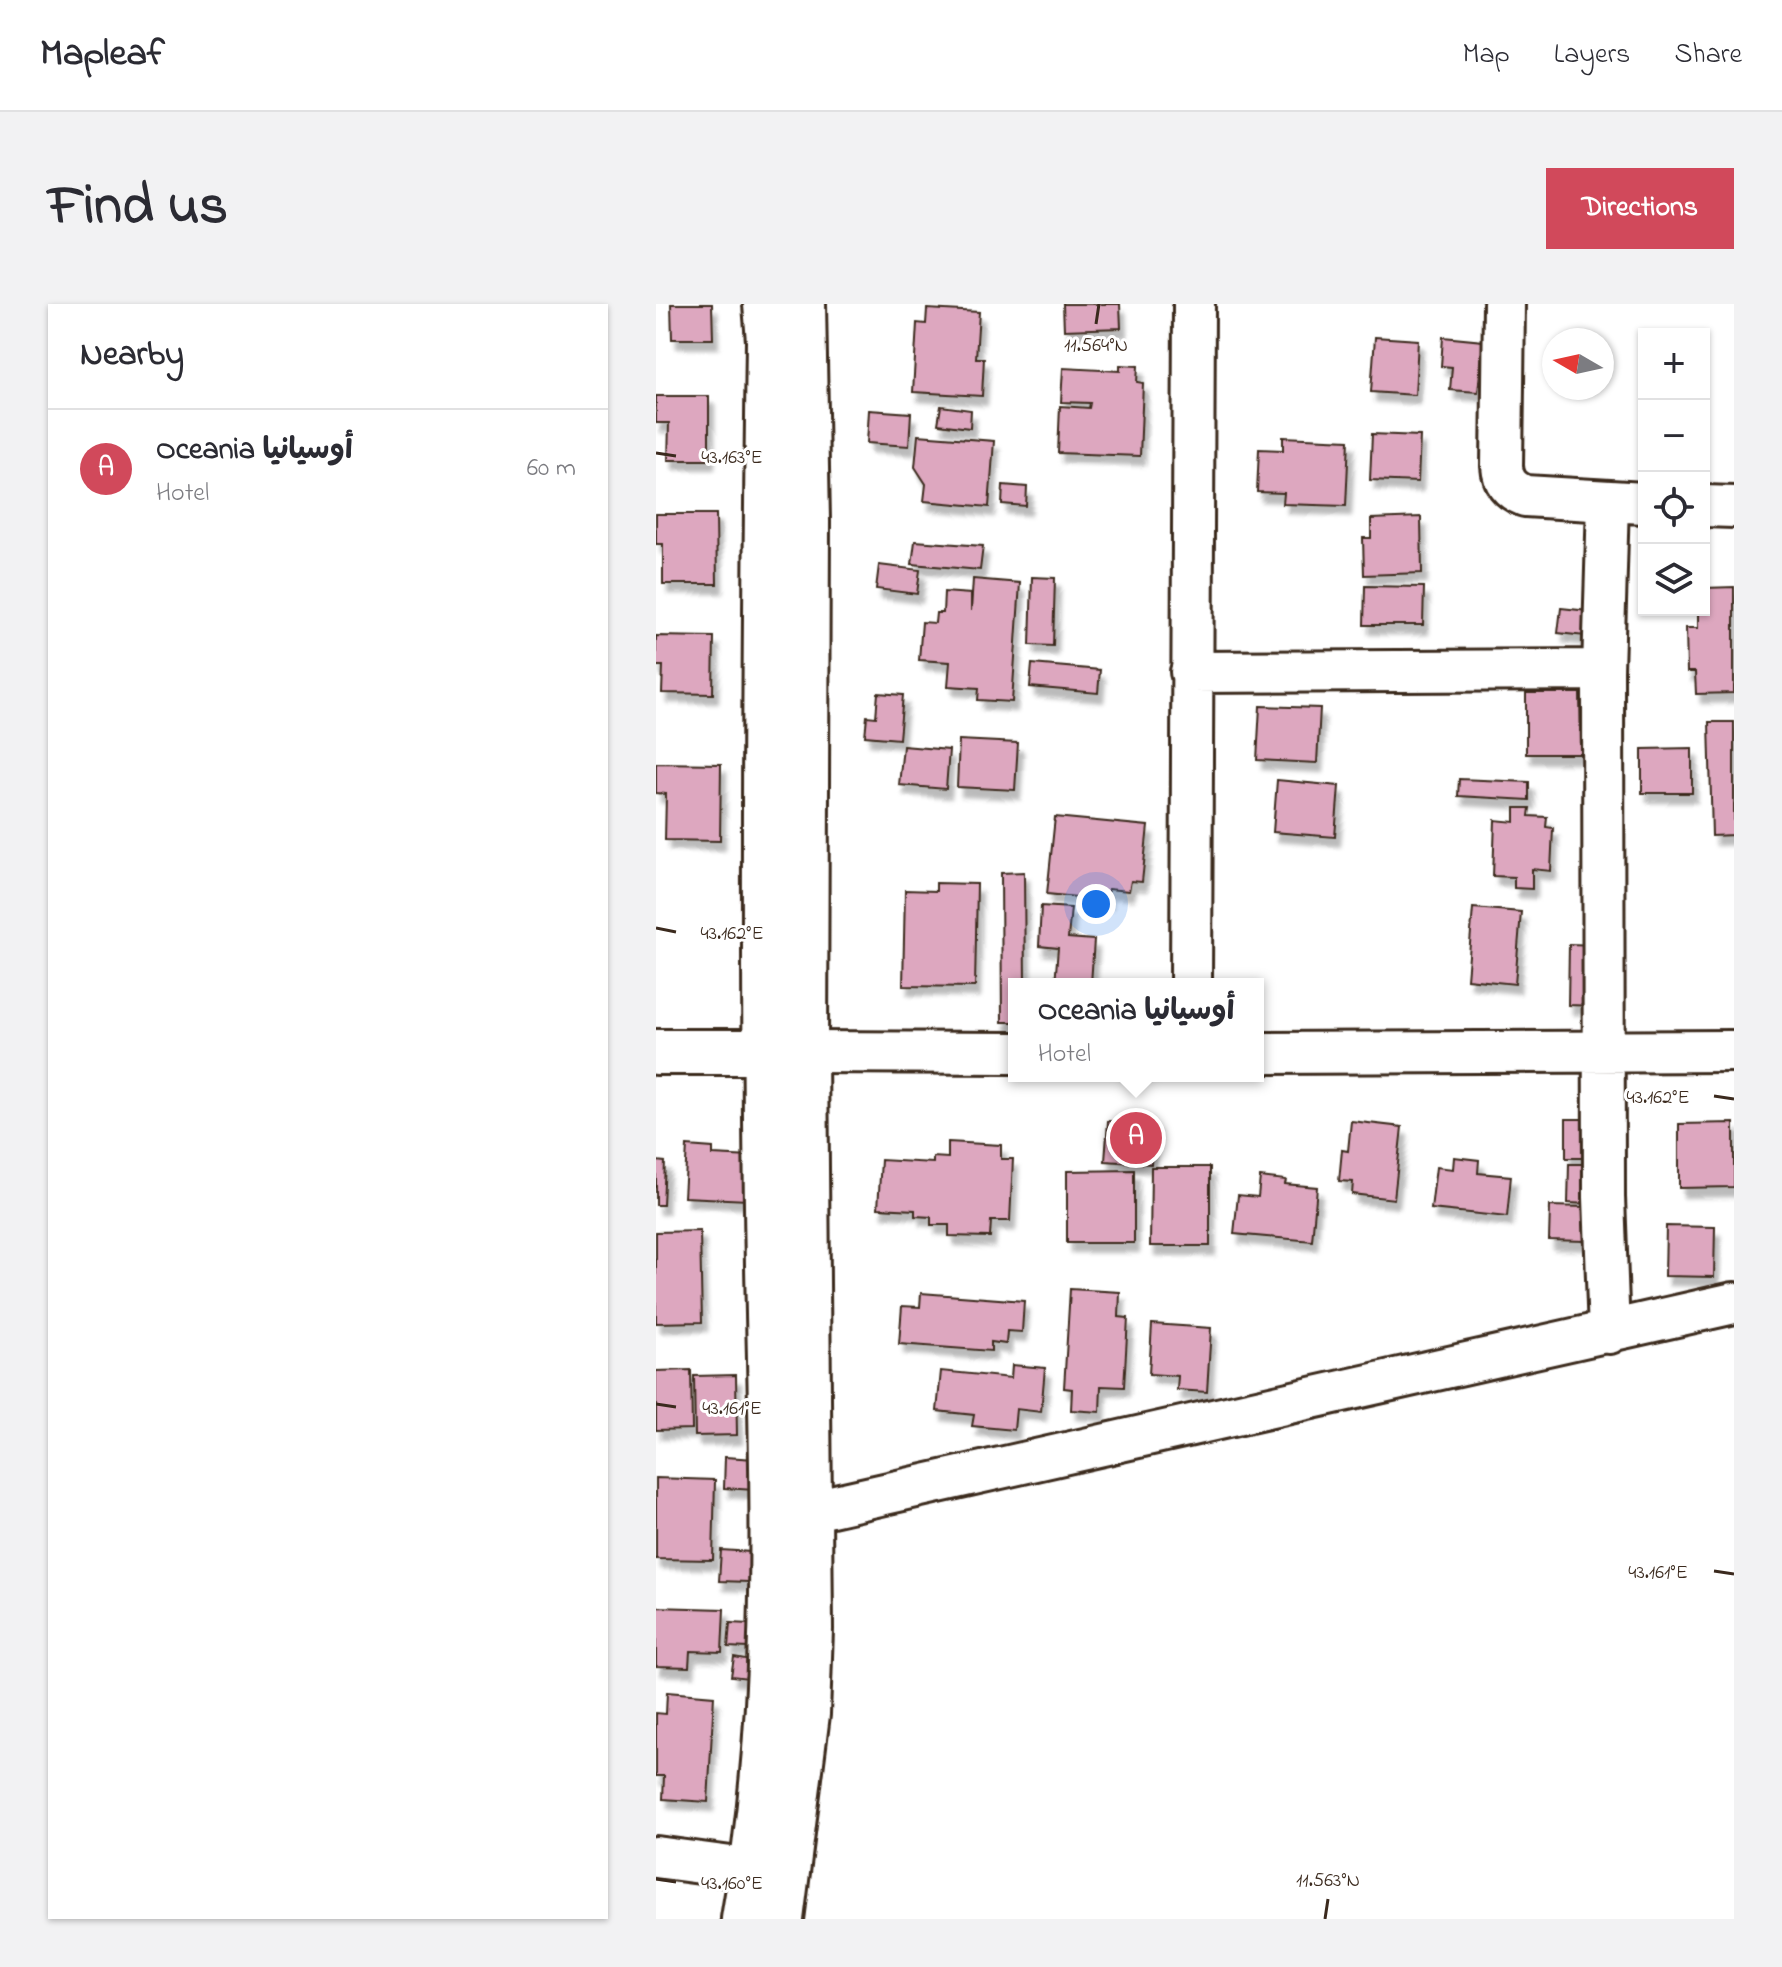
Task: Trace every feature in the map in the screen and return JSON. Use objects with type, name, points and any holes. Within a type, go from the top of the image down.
[{"type":"main road","points":[[781,1919],[770,1873],[769,1710],[785,1052],[786,322]]},
{"type":"main road","points":[[656,1052],[785,1052]]},
{"type":"main road","points":[[744,1919],[770,1873],[807,1714],[809,1511],[785,1052]]},
{"type":"street","points":[[1191,978],[1194,304]]},
{"type":"street","points":[[1504,304],[1503,477],[1509,487],[1525,496],[1626,503],[1603,670],[1604,1197],[1609,1333]]},
{"type":"street","points":[[1710,506],[1734,507]]},
{"type":"street","points":[[1191,672],[1603,670]]},
{"type":"street","points":[[1264,1053],[1734,1051]]},
{"type":"street","points":[[785,1052],[1008,1053]]},
{"type":"street","points":[[809,1511],[1734,1303]]},
{"type":"street","points":[[656,1857],[770,1873]]},
{"type":"building","points":[[671,304],[712,304],[713,339],[672,339]]},
{"type":"building","points":[[1063,304],[1120,304],[1121,328],[1064,330]]},
{"type":"building","points":[[927,309],[979,312],[976,358],[984,358],[982,396],[913,392],[917,323],[926,324]]},
{"type":"building","points":[[1375,337],[1418,340],[1415,395],[1371,392]]},
{"type":"building","points":[[1443,337],[1483,341],[1478,392],[1450,390],[1452,367],[1441,366]]},
{"type":"building","points":[[1120,365],[1138,366],[1137,382],[1143,383],[1140,456],[1058,453],[1060,406],[1089,408],[1090,403],[1061,402],[1063,368],[1120,371]]},
{"type":"building","points":[[656,396],[709,396],[709,460],[668,460],[669,423],[656,423]]},
{"type":"building","points":[[941,406],[971,410],[970,428],[938,424]]},
{"type":"building","points":[[869,410],[911,413],[909,446],[867,443]]},
{"type":"building","points":[[1372,434],[1420,436],[1418,482],[1370,480]]},
{"type":"building","points":[[918,435],[994,441],[989,507],[924,501],[926,484],[915,467]]},
{"type":"building","points":[[1283,437],[1349,440],[1346,506],[1283,504],[1284,493],[1257,492],[1259,449],[1283,450]]},
{"type":"building","points":[[1003,485],[1027,487],[1026,506],[1002,504]]},
{"type":"building","points":[[656,514],[716,514],[717,584],[663,584],[663,544],[656,544]]},
{"type":"building","points":[[1421,517],[1422,573],[1364,575],[1363,538],[1371,538],[1371,519]]},
{"type":"building","points":[[915,541],[983,546],[980,570],[912,564]]},
{"type":"building","points":[[879,565],[920,570],[917,594],[876,589]]},
{"type":"building","points":[[1032,577],[1055,578],[1053,646],[1030,645]]},
{"type":"building","points":[[973,579],[1020,583],[1012,702],[978,700],[979,688],[948,686],[950,662],[919,660],[922,622],[935,623],[936,613],[943,613],[944,592],[971,594],[971,611]]},
{"type":"building","points":[[1365,586],[1424,587],[1423,625],[1364,625]]},
{"type":"building","points":[[1734,587],[1734,693],[1696,694],[1695,672],[1687,672],[1686,628],[1698,628],[1698,616],[1710,616],[1710,588]]},
{"type":"building","points":[[1561,608],[1588,611],[1585,636],[1558,633]]},
{"type":"building","points":[[656,636],[714,637],[713,694],[662,693],[663,666],[656,666]]},
{"type":"building","points":[[1032,664],[1100,670],[1098,693],[1030,687]]},
{"type":"building","points":[[878,693],[903,695],[899,739],[865,736],[867,716],[876,717]]},
{"type":"building","points":[[1526,693],[1580,693],[1581,754],[1526,754]]},
{"type":"building","points":[[1260,706],[1320,708],[1317,763],[1257,760]]},
{"type":"building","points":[[1709,722],[1734,722],[1734,835],[1712,836]]},
{"type":"building","points":[[959,740],[1018,743],[1015,790],[957,787]]},
{"type":"building","points":[[903,746],[949,750],[946,789],[899,785]]},
{"type":"building","points":[[1692,748],[1692,793],[1642,793],[1642,749]]},
{"type":"building","points":[[656,763],[721,764],[720,841],[665,840],[666,794],[656,793]]},
{"type":"building","points":[[1459,779],[1529,782],[1529,800],[1458,796]]},
{"type":"building","points":[[1277,780],[1339,786],[1335,837],[1273,832]]},
{"type":"building","points":[[1515,808],[1530,808],[1529,816],[1547,817],[1546,827],[1553,828],[1551,871],[1532,869],[1532,889],[1514,888],[1514,877],[1493,876],[1495,820],[1515,822]]},
{"type":"building","points":[[1055,817],[1148,826],[1142,882],[1131,881],[1129,891],[1108,889],[1107,900],[1047,894]]},
{"type":"building","points":[[1024,872],[1025,978],[1008,978],[1008,1022],[1002,1022],[1001,873]]},
{"type":"building","points":[[936,883],[977,884],[975,987],[903,986],[905,890],[936,891]]},
{"type":"building","points":[[1041,906],[1071,908],[1068,938],[1094,940],[1091,978],[1056,978],[1058,948],[1039,946]]},
{"type":"building","points":[[1473,908],[1521,912],[1515,984],[1467,979]]},
{"type":"building","points":[[1569,944],[1598,945],[1597,1006],[1568,1005]]},
{"type":"building","points":[[1566,1119],[1588,1119],[1587,1158],[1566,1158]]},
{"type":"building","points":[[1108,1121],[1154,1124],[1151,1164],[1105,1161]]},
{"type":"building","points":[[1351,1121],[1402,1127],[1394,1199],[1352,1194],[1353,1182],[1339,1181],[1342,1150],[1348,1151]]},
{"type":"building","points":[[1734,1123],[1734,1187],[1679,1188],[1679,1124]]},
{"type":"building","points":[[948,1142],[1001,1145],[1001,1159],[1013,1159],[1010,1221],[991,1221],[990,1237],[949,1236],[949,1225],[931,1225],[931,1217],[915,1216],[915,1210],[878,1208],[881,1160],[933,1163],[933,1157],[948,1158]]},
{"type":"building","points":[[687,1146],[713,1148],[713,1155],[751,1157],[748,1200],[684,1197]]},
{"type":"building","points":[[1454,1157],[1479,1160],[1478,1173],[1511,1176],[1507,1217],[1431,1209],[1436,1167],[1453,1169]]},
{"type":"building","points":[[656,1161],[665,1162],[663,1205],[656,1205]]},
{"type":"building","points":[[1569,1164],[1591,1164],[1590,1204],[1568,1203]]},
{"type":"building","points":[[1151,1167],[1210,1167],[1210,1246],[1150,1246]]},
{"type":"building","points":[[1134,1170],[1134,1243],[1067,1243],[1067,1171]]},
{"type":"building","points":[[1260,1177],[1286,1180],[1285,1184],[1317,1187],[1312,1241],[1234,1234],[1238,1195],[1258,1197]]},
{"type":"building","points":[[1550,1206],[1586,1207],[1585,1241],[1549,1240]]},
{"type":"building","points":[[1666,1226],[1715,1227],[1714,1277],[1665,1276]]},
{"type":"building","points":[[700,1231],[702,1322],[656,1323],[656,1232]]},
{"type":"building","points":[[1070,1289],[1120,1292],[1119,1317],[1128,1318],[1124,1387],[1101,1386],[1100,1412],[1071,1410],[1072,1389],[1064,1388]]},
{"type":"building","points":[[921,1293],[1024,1301],[1022,1332],[1007,1331],[1006,1344],[991,1342],[991,1351],[899,1344],[902,1306],[920,1307]]},
{"type":"building","points":[[1152,1324],[1211,1328],[1207,1392],[1177,1390],[1178,1376],[1149,1374]]},
{"type":"building","points":[[1012,1365],[1045,1368],[1041,1412],[1016,1409],[1014,1430],[972,1426],[974,1415],[937,1411],[941,1371],[1011,1378]]},
{"type":"building","points":[[691,1370],[692,1429],[656,1430],[656,1371]]},
{"type":"building","points":[[736,1375],[737,1435],[695,1436],[694,1376]]},
{"type":"building","points":[[725,1457],[755,1459],[754,1490],[724,1488]]},
{"type":"building","points":[[656,1478],[715,1480],[713,1560],[656,1559]]},
{"type":"building","points":[[721,1550],[751,1552],[749,1582],[719,1581]]},
{"type":"building","points":[[656,1607],[724,1609],[722,1652],[690,1651],[689,1667],[656,1666]]},
{"type":"building","points":[[730,1623],[750,1624],[748,1648],[728,1647]]},
{"type":"building","points":[[734,1657],[751,1660],[748,1678],[731,1676]]},
{"type":"building","points":[[667,1692],[714,1696],[708,1802],[663,1799],[664,1776],[656,1776],[656,1713],[666,1714]]},
{"type":"place","name":"Oceania أوسيانيا","points":[[1136,1138]]}]
